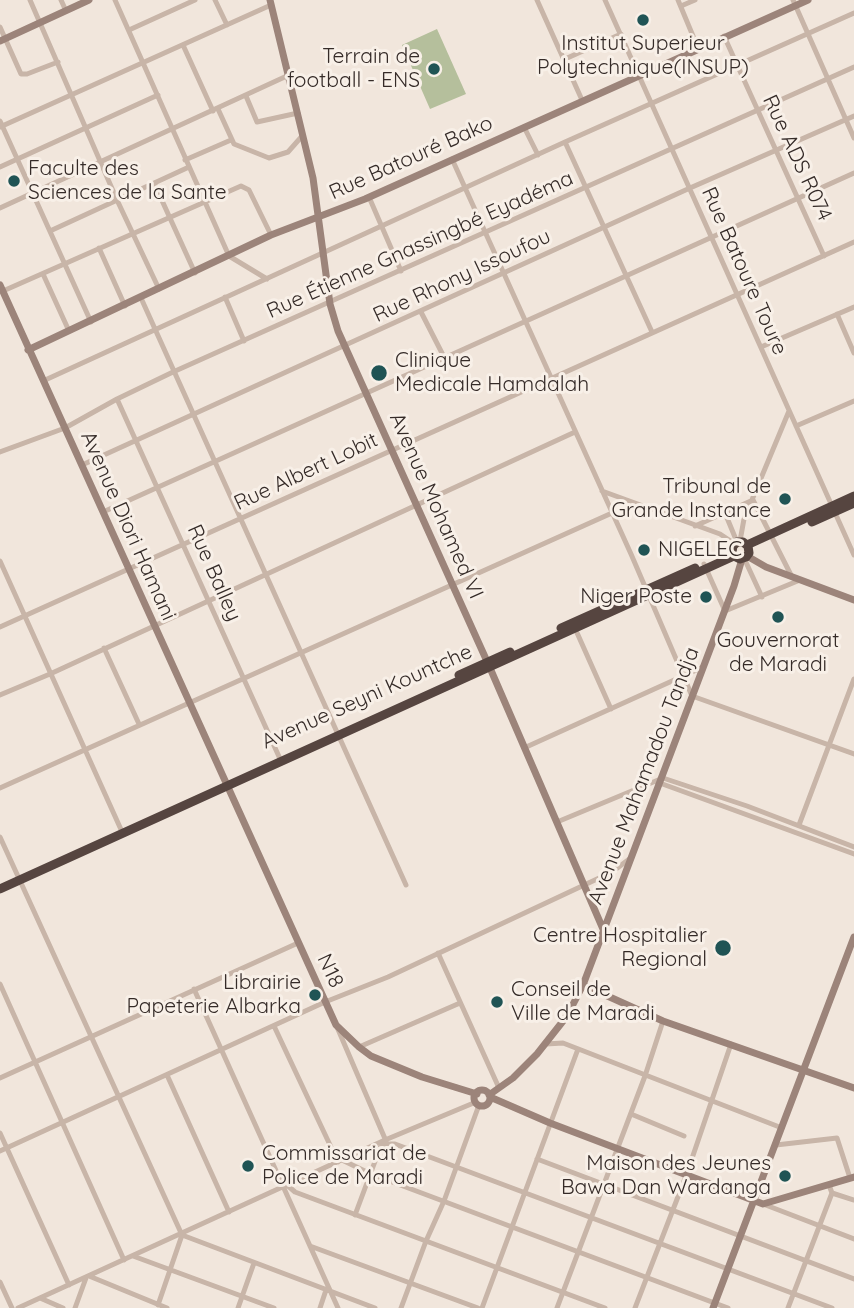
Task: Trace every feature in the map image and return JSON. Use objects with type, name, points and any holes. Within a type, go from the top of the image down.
[{"type":"highway","name":"Avenue Seyni Kountche","points":[[0,887],[772,537],[833,509],[854,496]]},
{"type":"highway","name":"Avenue Seyni Kountche","points":[[833,509],[854,503]]},
{"type":"main road","points":[[3,40],[89,0]]},
{"type":"main road","name":"Rue Batouré Bako","points":[[28,350],[271,235],[369,197],[794,3],[808,0]]},
{"type":"main road","name":"Avenue Mohamed VI","points":[[271,3],[320,218],[322,254],[330,304],[345,347],[603,929]]},
{"type":"main road","name":"Avenue Diori Hamani","points":[[1,288],[225,784]]},
{"type":"main road","points":[[741,550],[796,578],[854,600]]},
{"type":"main road","name":"Avenue Mahamadou Tandja","points":[[477,1100],[487,1105],[489,1096],[513,1078],[546,1044],[567,1016],[583,985],[704,667],[724,611],[741,550]]},
{"type":"main road","name":"N18","points":[[225,784],[336,1025],[359,1047],[392,1065],[477,1100],[483,1091],[489,1096]]},
{"type":"main road","points":[[714,1306],[741,1237],[758,1203],[782,1128],[854,937]]},
{"type":"main road","points":[[583,985],[663,1021],[804,1068],[854,1088]]},
{"type":"main road","points":[[489,1096],[550,1123],[758,1203],[830,1189],[852,1178]]},
{"type":"street","points":[[30,0],[159,289]]},
{"type":"street","points":[[61,0],[66,10]]},
{"type":"street","points":[[115,0],[229,256],[267,279]]},
{"type":"street","points":[[129,30],[195,0]]},
{"type":"street","points":[[215,0],[227,25]]},
{"type":"street","points":[[537,0],[582,100]]},
{"type":"street","name":"Rue Batoure Toure","points":[[605,0],[854,555]]},
{"type":"street","points":[[695,0],[679,3],[698,48]]},
{"type":"street","points":[[91,322],[1,125],[144,63],[271,3]]},
{"type":"street","points":[[794,3],[854,138]]},
{"type":"street","points":[[43,381],[854,13]]},
{"type":"street","points":[[0,27],[3,40],[21,74],[58,62]]},
{"type":"street","points":[[565,59],[621,34]]},
{"type":"street","name":"Rue ADS R074","points":[[724,36],[824,256]]},
{"type":"street","points":[[183,45],[231,140],[239,147],[269,158],[288,152],[303,134]]},
{"type":"street","name":"Rue Étienne Gnassingbé Eyadéma","points":[[0,452],[65,428],[173,372],[330,304],[854,67]]},
{"type":"street","points":[[0,208],[289,75]]},
{"type":"street","points":[[0,167],[158,95]]},
{"type":"street","points":[[246,96],[257,122],[298,113]]},
{"type":"street","name":"Rue Rhony Issoufou","points":[[82,465],[854,116]]},
{"type":"street","points":[[524,127],[538,155]]},
{"type":"street","points":[[186,160],[231,140]]},
{"type":"street","points":[[565,142],[652,332]]},
{"type":"street","points":[[452,159],[686,676],[692,696],[854,754]]},
{"type":"street","points":[[50,231],[189,167]]},
{"type":"street","points":[[103,512],[854,173]]},
{"type":"street","points":[[154,183],[195,272]]},
{"type":"street","points":[[1,288],[43,274],[241,186],[249,190],[271,235]]},
{"type":"street","points":[[369,197],[401,271]]},
{"type":"street","name":"Rue Albert Lobit","points":[[0,627],[854,242]]},
{"type":"street","points":[[99,248],[125,306]]},
{"type":"street","points":[[43,274],[69,331]]},
{"type":"street","points":[[225,297],[244,341]]},
{"type":"street","points":[[141,298],[406,885]]},
{"type":"street","points":[[761,347],[854,307]]},
{"type":"street","points":[[421,312],[444,357]]},
{"type":"street","points":[[837,314],[854,353]]},
{"type":"street","name":"Rue Balley","points":[[117,399],[280,759]]},
{"type":"street","points":[[796,426],[854,401]]},
{"type":"street","points":[[741,550],[744,519],[789,411]]},
{"type":"street","points":[[0,695],[575,432]]},
{"type":"street","points":[[602,491],[720,534],[741,550]]},
{"type":"street","points":[[695,526],[753,500]]},
{"type":"street","points":[[705,567],[724,611],[762,597],[796,578],[753,500]]},
{"type":"street","points":[[0,788],[188,701],[612,513]]},
{"type":"street","points":[[725,513],[762,597]]},
{"type":"street","points":[[0,562],[122,832]]},
{"type":"street","points":[[574,626],[611,709]]},
{"type":"street","points":[[104,648],[139,724]]},
{"type":"street","points":[[524,748],[704,667]]},
{"type":"street","points":[[799,825],[854,679]]},
{"type":"street","points":[[557,822],[659,780],[799,825],[854,847]]},
{"type":"street","points":[[705,795],[854,854]]},
{"type":"street","points":[[0,837],[181,1234],[158,1306]]},
{"type":"street","points":[[3,1149],[220,1049],[376,982],[612,872],[633,857]]},
{"type":"street","points":[[0,1078],[298,943]]},
{"type":"street","points":[[438,953],[499,1088]]},
{"type":"street","points":[[0,984],[124,1260]]},
{"type":"street","points":[[194,989],[285,1186],[328,1291],[338,1308]]},
{"type":"street","points":[[359,1047],[460,1003]]},
{"type":"street","points":[[557,1308],[631,1114],[663,1021]]},
{"type":"street","points":[[336,1025],[386,1142]]},
{"type":"street","points":[[274,1026],[340,1161],[648,1278],[714,1306],[728,1308]]},
{"type":"street","points":[[546,1044],[563,1043],[782,1128]]},
{"type":"street","points":[[635,1308],[713,1102],[731,1044]]},
{"type":"street","points":[[310,1246],[480,1308],[578,1049]]},
{"type":"street","points":[[167,1074],[229,1212]]},
{"type":"street","points":[[18,1308],[477,1100]]},
{"type":"street","points":[[401,1308],[457,1168],[477,1100]]},
{"type":"street","points":[[631,1114],[684,1136]]},
{"type":"street","points":[[0,1133],[3,1149],[69,1285]]},
{"type":"street","points":[[776,1145],[837,1138],[852,1178]]},
{"type":"street","points":[[386,1142],[832,1308]]},
{"type":"street","points":[[355,1215],[380,1149],[386,1142]]},
{"type":"street","points":[[537,1159],[854,1279]]},
{"type":"street","points":[[285,1186],[355,1215],[605,1308]]},
{"type":"street","points":[[788,1308],[830,1189],[854,1200]]},
{"type":"street","points":[[758,1203],[854,1239]]},
{"type":"street","points":[[181,1234],[375,1308]]},
{"type":"street","points":[[133,1256],[274,1308]]},
{"type":"street","points":[[238,1308],[254,1263]]},
{"type":"street","points":[[87,1277],[167,1308]]},
{"type":"street","points":[[75,1308],[87,1277]]},
{"type":"street","points":[[0,1282],[12,1308]]},
{"type":"street","points":[[320,1308],[328,1291]]},
{"type":"street","points":[[40,1298],[63,1308]]},
{"type":"green space","name":"Terrain de football - ENS","points":[[437,29],[466,94],[430,109],[402,45]]},
{"type":"place","name":"Institut Superieur Polytechnique(INSUP)","points":[[643,20]]},
{"type":"place","name":"Terrain de football - ENS","points":[[434,69]]},
{"type":"place","name":"Faculte des Sciences de la Sante","points":[[14,181]]},
{"type":"place","name":"Clinique Medicale Hamdalah","points":[[379,373]]},
{"type":"place","name":"Tribunal de Grande Instance","points":[[785,499]]},
{"type":"place","name":"NIGELEC","points":[[644,550]]},
{"type":"place","name":"Niger Poste","points":[[706,597]]},
{"type":"place","name":"Gouvernorat de Maradi","points":[[778,617]]},
{"type":"place","name":"Centre Hospitalier Regional","points":[[723,948]]},
{"type":"place","name":"Librairie Papeterie Albarka","points":[[315,995]]},
{"type":"place","name":"Conseil de Ville de Maradi","points":[[497,1002]]},
{"type":"place","name":"Commissariat de Police de Maradi","points":[[248,1166]]},
{"type":"place","name":"Maison des Jeunes Bawa Dan Wardanga","points":[[785,1176]]}]
